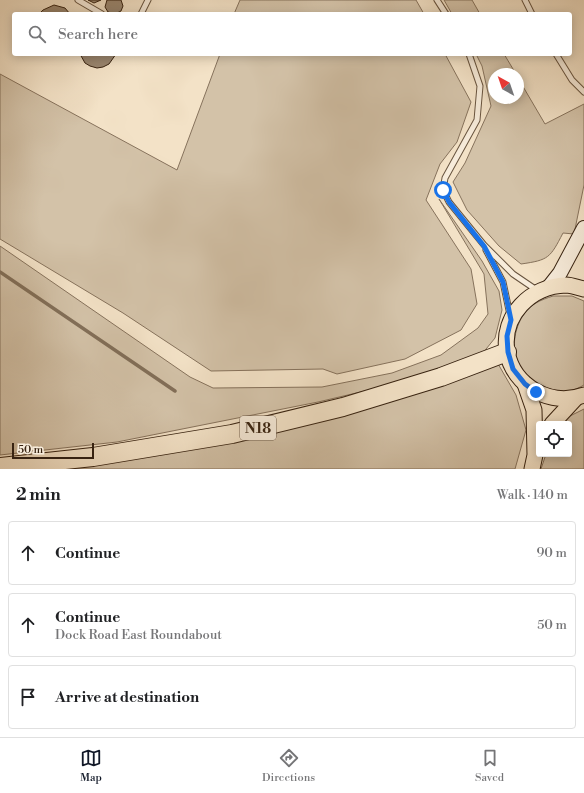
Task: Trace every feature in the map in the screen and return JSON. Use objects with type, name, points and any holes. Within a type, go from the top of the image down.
[{"type":"highway","name":"N18","points":[[0,467],[93,457],[232,434],[342,406],[441,377],[508,352]]},
{"type":"main road","points":[[580,397],[562,399],[549,397],[536,392],[525,384],[513,369],[508,352],[507,336],[511,320],[518,308],[527,298],[544,289],[560,273],[584,228]]},
{"type":"main road","points":[[544,289],[567,285],[584,289]]},
{"type":"main road","points":[[525,384],[534,410],[535,457]]},
{"type":"main road","points":[[555,421],[580,397]]},
{"type":"lane","points":[[78,0],[99,12]]},
{"type":"lane","points":[[142,12],[148,0]]},
{"type":"lane","points":[[437,0],[445,12]]},
{"type":"lane","points":[[525,0],[531,12]]},
{"type":"lane","points":[[470,56],[480,86],[477,120],[445,178],[443,190],[449,202],[484,246],[513,274],[544,289]]},
{"type":"lane","points":[[557,56],[572,80],[584,92]]},
{"type":"lane","points":[[484,246],[503,282],[511,320]]},
{"type":"shaded area","points":[[240,0],[416,0],[423,12],[235,12]]},
{"type":"shaded area","points":[[444,0],[472,0],[479,12],[451,12]]},
{"type":"shaded area","points":[[219,56],[446,56],[471,102],[457,142],[440,164],[426,200],[471,269],[477,304],[461,330],[405,359],[337,374],[323,369],[211,371],[123,313],[0,239],[0,74],[177,170]]},
{"type":"shaded area","points":[[477,56],[505,56],[512,68],[488,68],[488,93],[482,66]]},
{"type":"shaded area","points":[[524,88],[545,124],[584,104],[584,185],[574,234],[563,233],[551,253],[538,261],[521,264],[499,246],[467,210],[453,182],[465,163],[491,106],[491,104],[524,104]]},
{"type":"shaded area","points":[[439,199],[482,261],[499,291],[502,310],[495,338],[482,354],[386,386],[318,402],[117,442],[0,455],[0,246],[190,377],[213,388],[322,387],[392,373],[441,355],[478,328],[488,314],[484,274]]},
{"type":"shaded area","points":[[553,296],[572,296],[584,301],[584,385],[570,391],[543,387],[533,381],[524,372],[518,362],[515,350],[515,337],[519,323],[528,309],[542,300]]},
{"type":"shaded area","points":[[497,362],[516,395],[526,430],[515,469],[32,469],[78,463]]},
{"type":"shaded area","points":[[584,409],[584,469],[541,469],[545,457],[572,457],[572,421],[564,421],[566,418]]},
{"type":"building","points":[[88,0],[101,0],[94,3]]},
{"type":"building","points":[[107,0],[121,0],[123,6],[119,12],[108,12],[105,7]]},
{"type":"building","points":[[54,5],[65,8],[68,12],[41,12]]},
{"type":"building","points":[[81,56],[115,56],[109,64],[103,67],[97,68],[85,63]]},
{"type":"waterway","points":[[0,272],[175,391]]},
{"type":"route","points":[[443,190],[449,202],[484,246],[503,282],[511,320],[507,336],[508,352],[513,369],[525,384],[536,392]]}]
